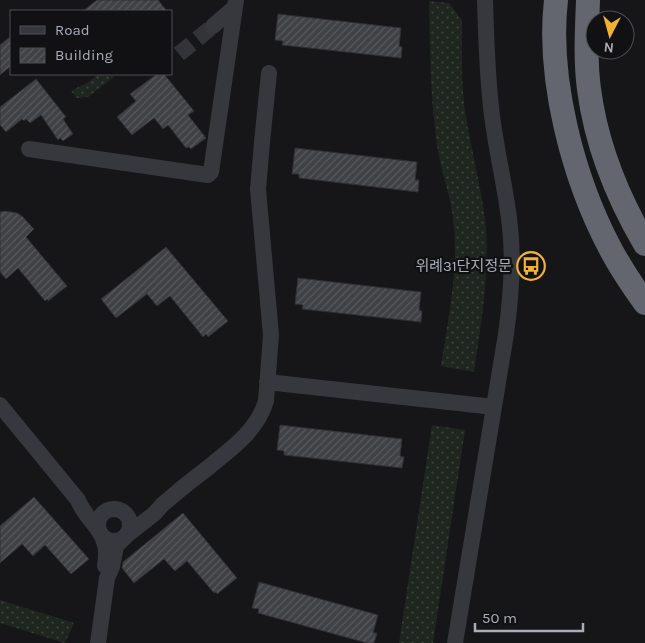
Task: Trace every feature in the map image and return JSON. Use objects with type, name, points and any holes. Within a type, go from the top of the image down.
[{"type":"highway","points":[[556,0],[554,33],[556,68],[568,138],[585,191],[600,228],[620,266],[645,303]]},
{"type":"highway","points":[[588,0],[587,64],[589,87],[602,150],[615,185],[645,244]]},
{"type":"street","points":[[455,643],[510,308],[512,255],[510,228],[491,108],[486,59],[485,0]]},
{"type":"street","points":[[213,26],[236,4]]},
{"type":"street","points":[[29,149],[208,175],[211,172],[236,4]]},
{"type":"street","points":[[98,643],[107,578],[112,567],[116,546],[163,504],[238,443],[258,419],[266,401],[270,334],[258,189],[269,73]]},
{"type":"street","points":[[267,382],[494,407]]},
{"type":"street","points":[[0,405],[78,500],[81,509],[100,532],[103,536],[113,541],[127,535],[130,530],[127,515],[114,508],[104,512],[98,522],[100,532],[106,548],[105,566],[107,578]]},
{"type":"street","points":[[78,500],[91,505],[136,510],[163,504]]},
{"type":"shaded area","points":[[429,1],[449,3],[462,20],[464,100],[467,126],[484,213],[487,246],[484,301],[474,372],[441,366],[452,296],[455,244],[453,217],[439,155],[433,109]]},
{"type":"shaded area","points":[[96,75],[114,75],[114,77],[88,97],[77,98],[71,91],[89,82]]},
{"type":"shaded area","points":[[432,425],[465,430],[433,643],[399,643]]},
{"type":"shaded area","points":[[0,600],[74,623],[65,643],[0,623]]},
{"type":"building","points":[[97,0],[158,0],[166,10],[84,10]]},
{"type":"building","points":[[278,14],[401,28],[399,46],[402,47],[401,58],[282,45],[283,41],[275,40]]},
{"type":"building","points":[[10,37],[10,67],[0,75],[0,45]]},
{"type":"building","points":[[156,75],[165,75],[194,111],[188,115],[206,138],[191,149],[189,147],[186,148],[168,125],[163,129],[154,118],[132,135],[117,117],[136,101],[130,94]]},
{"type":"building","points":[[36,79],[66,117],[63,119],[73,134],[63,141],[60,138],[58,140],[41,115],[30,123],[26,119],[24,121],[22,119],[6,132],[0,125],[0,107]]},
{"type":"building","points":[[295,148],[417,162],[415,180],[419,180],[418,192],[299,178],[299,174],[292,174]]},
{"type":"building","points":[[5,211],[22,216],[34,229],[26,237],[67,286],[48,301],[47,299],[45,301],[18,268],[6,279],[0,272],[0,212]]},
{"type":"building","points":[[166,247],[228,321],[208,337],[206,334],[203,337],[170,296],[157,306],[147,294],[116,318],[101,299]]},
{"type":"building","points":[[298,278],[421,292],[419,310],[422,311],[421,322],[302,309],[303,305],[295,304]]},
{"type":"building","points":[[280,425],[402,439],[400,456],[404,457],[402,468],[284,455],[284,451],[277,450]]},
{"type":"building","points":[[34,497],[89,559],[71,574],[45,545],[33,556],[22,544],[0,563],[0,526]]},
{"type":"building","points":[[183,513],[237,578],[217,594],[216,592],[214,593],[187,561],[175,571],[164,559],[134,583],[122,568],[123,562]]},
{"type":"building","points":[[259,582],[378,615],[373,633],[377,633],[374,643],[367,643],[258,613],[259,609],[252,608]]},
{"type":"tunnel","points":[[179,54],[213,26]]},
{"type":"place","name":"위례31단지정문","points":[[531,266]]}]
